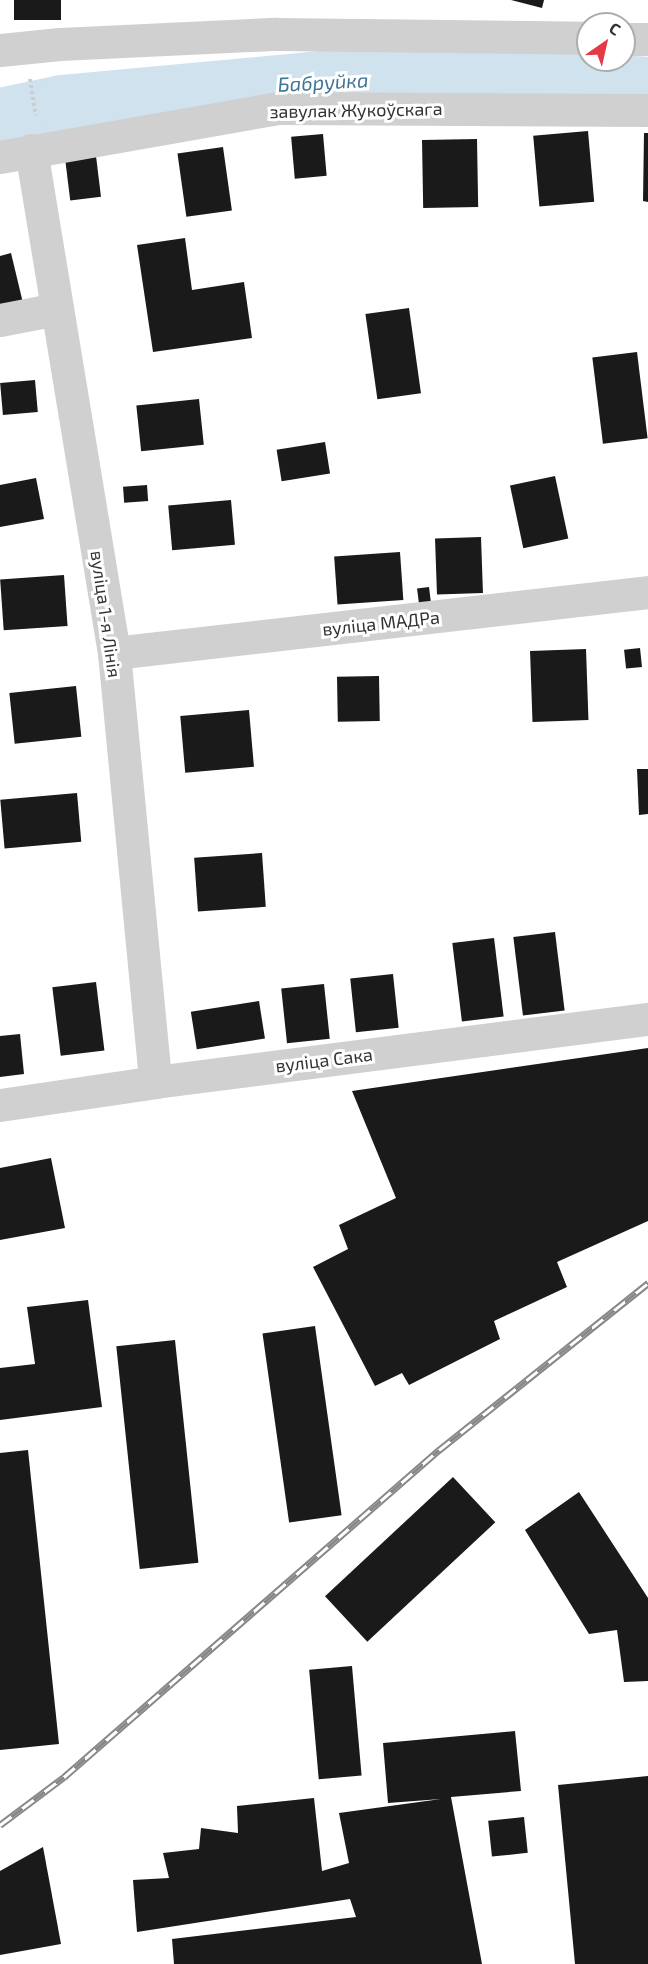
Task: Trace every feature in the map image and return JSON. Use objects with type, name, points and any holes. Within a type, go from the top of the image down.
[{"type":"street","points":[[0,50],[60,44],[276,34],[576,38]]},
{"type":"street","name":"завулак Жукоўскага","points":[[0,157],[34,135],[277,108],[648,110]]},
{"type":"street","name":"вуліца 1-я Лінія","points":[[34,135],[57,309],[114,653],[155,1082]]},
{"type":"street","points":[[0,320],[57,309]]},
{"type":"street","name":"вуліца МАДРа","points":[[114,653],[648,592]]},
{"type":"street","name":"вуліца Сака","points":[[0,1105],[155,1082],[648,1019]]},
{"type":"path","points":[[30,80],[34,135]]},
{"type":"building","points":[[14,0],[61,0],[61,20],[14,20]]},
{"type":"building","points":[[511,0],[544,0],[542,8]]},
{"type":"building","points":[[588,131],[594,202],[539,207],[533,136]]},
{"type":"building","points":[[644,133],[648,133],[648,202],[643,201]]},
{"type":"building","points":[[323,134],[327,176],[295,179],[291,137]]},
{"type":"building","points":[[477,139],[478,207],[423,208],[422,140]]},
{"type":"building","points":[[223,147],[232,210],[186,217],[177,153]]},
{"type":"building","points":[[96,156],[101,197],[70,200],[65,160]]},
{"type":"building","points":[[185,238],[192,290],[244,282],[252,338],[153,352],[137,245]]},
{"type":"building","points":[[11,253],[23,303],[0,308],[0,256]]},
{"type":"building","points":[[409,308],[421,393],[377,399],[365,314]]},
{"type":"building","points":[[637,352],[648,438],[603,444],[592,357]]},
{"type":"building","points":[[35,380],[38,412],[3,415],[0,383]]},
{"type":"building","points":[[199,399],[204,445],[141,451],[136,406]]},
{"type":"building","points":[[325,442],[330,474],[282,481],[277,450]]},
{"type":"building","points":[[555,476],[568,539],[523,548],[510,486]]},
{"type":"building","points":[[36,478],[44,519],[0,527],[0,485]]},
{"type":"building","points":[[147,485],[148,501],[124,503],[123,487]]},
{"type":"building","points":[[231,500],[235,545],[172,550],[168,505]]},
{"type":"building","points":[[481,537],[483,593],[437,595],[435,539]]},
{"type":"building","points":[[400,552],[403,600],[338,604],[334,557]]},
{"type":"building","points":[[64,575],[68,626],[4,630],[0,579]]},
{"type":"building","points":[[429,587],[432,610],[420,611],[417,588]]},
{"type":"building","points":[[640,648],[642,667],[626,669],[624,650]]},
{"type":"building","points":[[586,649],[588,720],[533,722],[530,651]]},
{"type":"building","points":[[379,676],[380,721],[338,722],[337,677]]},
{"type":"building","points":[[76,686],[81,737],[15,744],[9,693]]},
{"type":"building","points":[[249,710],[254,767],[185,773],[180,716]]},
{"type":"building","points":[[637,769],[648,769],[648,814],[639,815]]},
{"type":"building","points":[[77,793],[81,842],[5,849],[0,800]]},
{"type":"building","points":[[262,853],[266,907],[198,912],[194,858]]},
{"type":"building","points":[[555,932],[565,1010],[523,1016],[513,937]]},
{"type":"building","points":[[494,938],[504,1016],[462,1022],[452,943]]},
{"type":"building","points":[[393,974],[399,1028],[356,1032],[350,978]]},
{"type":"building","points":[[96,982],[104,1050],[61,1056],[52,987]]},
{"type":"building","points":[[324,984],[330,1039],[287,1043],[281,988]]},
{"type":"building","points":[[259,1001],[265,1039],[197,1049],[191,1012]]},
{"type":"building","points":[[20,1034],[24,1074],[0,1077],[0,1036]]},
{"type":"building","points":[[648,1048],[648,1221],[557,1262],[567,1287],[494,1321],[500,1339],[409,1385],[402,1373],[375,1386],[313,1267],[348,1249],[339,1225],[396,1198],[352,1091]]},
{"type":"building","points":[[51,1158],[65,1228],[0,1240],[0,1168]]},
{"type":"building","points":[[88,1300],[102,1407],[0,1420],[0,1368],[35,1364],[27,1307]]},
{"type":"building","points":[[315,1326],[342,1515],[289,1523],[263,1333]]},
{"type":"building","points":[[175,1340],[198,1563],[140,1569],[116,1346]]},
{"type":"building","points":[[28,1450],[59,1744],[0,1750],[0,1453]]},
{"type":"building","points":[[453,1477],[495,1522],[367,1642],[325,1596]]},
{"type":"building","points":[[579,1492],[648,1598],[648,1681],[624,1682],[617,1630],[589,1634],[525,1530]]},
{"type":"building","points":[[352,1666],[362,1776],[319,1779],[309,1670]]},
{"type":"building","points":[[515,1731],[521,1791],[451,1797],[482,1964],[174,1964],[172,1939],[356,1917],[350,1899],[137,1932],[133,1880],[169,1878],[163,1853],[199,1849],[201,1828],[238,1833],[237,1806],[314,1798],[322,1871],[349,1863],[339,1813],[441,1799],[388,1803],[383,1743]]},
{"type":"building","points":[[648,1776],[648,1964],[575,1964],[558,1785]]},
{"type":"building","points":[[524,1817],[528,1853],[492,1857],[488,1821]]},
{"type":"building","points":[[43,1847],[61,1944],[0,1955],[0,1871]]},
{"type":"waterway","name":"Бабруйка","points":[[0,117],[63,104],[330,79],[489,77],[648,86]]},
{"type":"railway","points":[[0,1825],[64,1777],[439,1450],[648,1283]]}]
